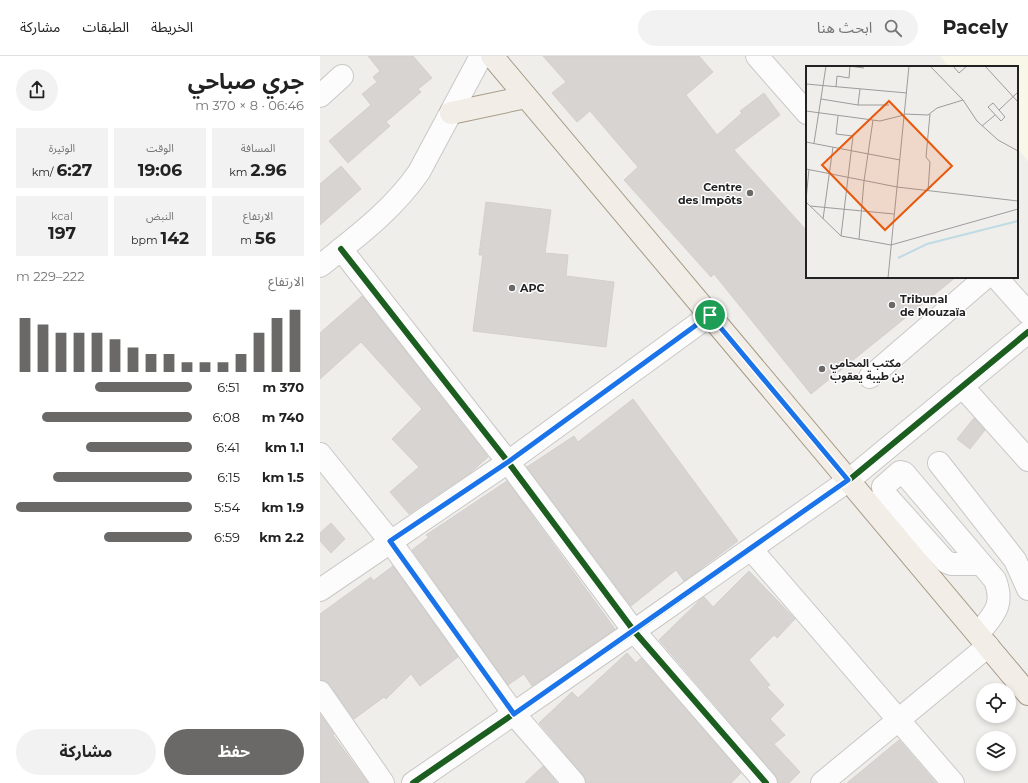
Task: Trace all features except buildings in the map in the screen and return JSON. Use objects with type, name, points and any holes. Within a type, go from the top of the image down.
[{"type":"main road","points":[[492,56],[1028,694]]},
{"type":"main road","points":[[451,112],[526,96]]},
{"type":"street","points":[[320,266],[384,214],[408,188],[419,172],[480,56]]},
{"type":"street","points":[[756,56],[806,111]]},
{"type":"street","points":[[320,96],[342,76]]},
{"type":"street","points":[[341,249],[508,462],[634,631],[766,783]]},
{"type":"street","points":[[870,376],[985,278]]},
{"type":"street","points":[[997,278],[1028,313]]},
{"type":"street","points":[[320,590],[508,462],[710,315]]},
{"type":"street","points":[[413,783],[634,631],[848,480],[1028,332]]},
{"type":"street","points":[[962,386],[1028,460]]},
{"type":"street","points":[[320,454],[390,541],[514,714],[574,783]]},
{"type":"street","points":[[939,463],[1015,560],[1028,587]]},
{"type":"street","points":[[822,783],[898,720],[983,640],[997,611],[999,603],[999,591],[995,580],[904,472],[900,472],[883,488],[884,493],[946,562],[952,564],[981,564]]},
{"type":"street","points":[[751,549],[954,783]]},
{"type":"street","points":[[320,692],[383,783]]},
{"type":"shaded area","points":[[940,56],[1028,56],[1028,161],[1018,149],[1018,66],[948,66]]},
{"type":"cycle path","points":[[341,249],[508,462],[634,631],[766,783]]},
{"type":"cycle path","points":[[413,783],[634,631],[849,480],[1028,332]]},
{"type":"place","name":"Centre des Impôts","points":[[750,193]]},
{"type":"place","name":"APC","points":[[512,288]]},
{"type":"place","name":"Tribunal de Mouzaïa","points":[[892,305]]},
{"type":"place","name":"مكتب المحامي بن طيبة يعقوب","points":[[822,369]]},
{"type":"route","points":[[710,315],[848,480],[514,714],[390,541],[508,462],[710,315]]}]
